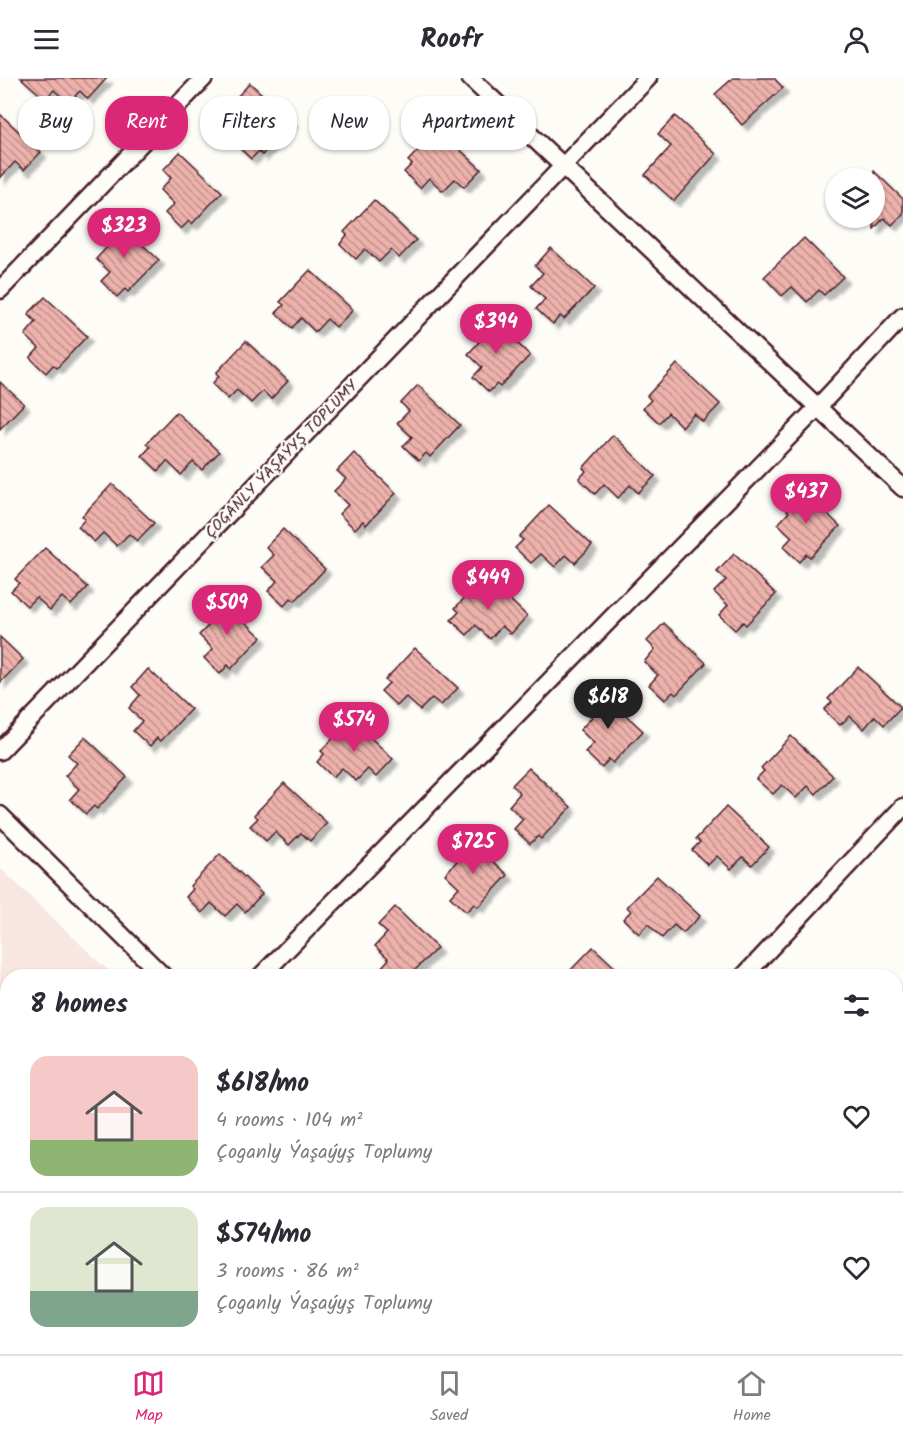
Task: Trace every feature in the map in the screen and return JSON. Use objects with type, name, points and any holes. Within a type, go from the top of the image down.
[{"type":"street","points":[[0,290],[204,78]]},
{"type":"street","points":[[470,78],[903,488]]},
{"type":"street","name":"ÇOGANLY ÝAŞAÝYŞ TOPLUMY","points":[[0,751],[648,78]]},
{"type":"street","points":[[268,969],[818,407],[903,316]]},
{"type":"street","points":[[751,969],[903,807]]},
{"type":"street","points":[[0,815],[157,969]]},
{"type":"shaded area","points":[[0,868],[107,969],[0,969]]},
{"type":"building","points":[[21,78],[107,78],[91,96],[85,96],[80,91],[75,96],[60,96],[54,90],[48,96],[42,96]]},
{"type":"building","points":[[733,78],[774,78],[783,88],[742,125],[715,94]]},
{"type":"building","points":[[250,83],[264,96],[238,96]]},
{"type":"building","points":[[0,114],[18,131],[18,150],[39,150],[41,152],[24,170],[15,162],[0,178]]},
{"type":"building","points":[[675,116],[716,154],[674,201],[645,175],[671,146],[658,134]]},
{"type":"building","points":[[241,150],[267,150],[262,155],[259,151],[251,159]]},
{"type":"building","points":[[418,150],[461,150],[481,169],[464,187],[455,179],[443,191],[429,178],[420,188],[404,172],[412,164],[408,161]]},
{"type":"building","points":[[180,152],[222,192],[192,224],[189,221],[181,229],[165,213],[174,204],[160,190],[171,178],[163,170]]},
{"type":"building","points":[[885,182],[903,199],[903,214],[892,225],[885,219]]},
{"type":"building","points":[[374,200],[416,240],[399,258],[391,250],[379,262],[365,249],[356,259],[340,244],[347,235],[344,232]]},
{"type":"building","points":[[116,220],[159,260],[128,292],[125,289],[117,297],[101,281],[110,272],[96,259],[108,246],[99,238]]},
{"type":"building","points":[[804,238],[843,277],[824,295],[819,290],[807,302],[792,287],[782,296],[764,277]]},
{"type":"building","points":[[551,248],[594,288],[564,319],[560,316],[553,324],[536,309],[545,299],[531,286],[543,273],[535,266]]},
{"type":"building","points":[[310,270],[353,310],[336,327],[327,319],[315,332],[301,318],[292,328],[276,313],[284,305],[280,302]]},
{"type":"building","points":[[45,297],[87,336],[57,368],[53,365],[46,373],[30,358],[39,348],[25,335],[36,322],[28,314]]},
{"type":"building","points":[[488,316],[530,355],[500,387],[497,384],[489,392],[473,377],[482,367],[468,354],[479,342],[471,333]]},
{"type":"building","points":[[246,341],[288,381],[271,399],[263,391],[251,403],[237,390],[228,399],[212,384],[219,376],[216,373]]},
{"type":"building","points":[[677,364],[720,404],[703,422],[694,414],[682,427],[668,413],[659,423],[643,408],[651,400],[647,396]]},
{"type":"building","points":[[0,382],[24,404],[0,429]]},
{"type":"building","points":[[418,385],[460,425],[430,457],[426,453],[419,461],[403,446],[412,437],[397,423],[409,411],[401,403]]},
{"type":"building","points":[[176,412],[219,452],[202,470],[193,462],[181,475],[167,461],[158,471],[142,456],[150,447],[146,444]]},
{"type":"building","points":[[613,435],[655,476],[638,493],[630,485],[618,498],[604,484],[595,494],[579,479],[586,471],[583,468]]},
{"type":"building","points":[[354,453],[396,493],[366,525],[363,521],[355,529],[339,514],[348,505],[334,491],[346,479],[337,471]]},
{"type":"building","points":[[112,484],[154,523],[137,541],[129,534],[117,546],[103,533],[94,542],[78,527],[85,519],[82,516]]},
{"type":"building","points":[[798,486],[840,526],[810,557],[806,554],[799,562],[783,547],[792,537],[778,524],[789,512],[781,504]]},
{"type":"building","points":[[549,505],[592,545],[575,563],[566,555],[555,567],[541,554],[531,563],[515,548],[523,540],[519,537]]},
{"type":"building","points":[[283,529],[325,569],[295,601],[291,598],[284,606],[268,591],[277,581],[262,567],[274,555],[266,547]]},
{"type":"building","points":[[45,548],[88,587],[71,605],[62,597],[50,610],[36,597],[27,606],[11,591],[19,583],[15,579]]},
{"type":"building","points":[[734,554],[776,594],[746,625],[743,622],[735,630],[719,615],[728,605],[714,592],[726,580],[717,572]]},
{"type":"building","points":[[485,576],[527,616],[511,634],[502,626],[490,639],[476,625],[467,635],[451,620],[459,612],[455,608]]},
{"type":"building","points":[[219,597],[261,637],[231,669],[228,665],[220,674],[204,658],[213,649],[199,635],[211,623],[202,615]]},
{"type":"building","points":[[664,623],[706,663],[676,695],[673,692],[665,700],[649,685],[658,675],[644,662],[655,649],[647,641]]},
{"type":"building","points":[[0,637],[23,659],[0,683]]},
{"type":"building","points":[[415,648],[458,688],[441,705],[432,698],[420,710],[406,697],[397,706],[381,691],[389,683],[385,680]]},
{"type":"building","points":[[858,667],[901,707],[884,725],[875,716],[864,729],[850,716],[840,725],[824,710],[832,702],[828,699]]},
{"type":"building","points":[[148,669],[191,709],[161,741],[157,738],[150,746],[133,731],[142,721],[129,708],[140,695],[132,687]]},
{"type":"building","points":[[600,691],[643,731],[613,763],[609,759],[602,768],[585,752],[594,743],[580,730],[592,717],[583,709]]},
{"type":"building","points":[[351,719],[393,759],[376,777],[368,769],[356,781],[342,768],[333,777],[317,762],[324,754],[321,751]]},
{"type":"building","points":[[791,736],[833,776],[816,794],[808,786],[796,798],[782,785],[773,794],[756,779],[764,771],[761,768]]},
{"type":"building","points":[[85,737],[127,777],[97,809],[94,806],[86,814],[70,799],[79,789],[65,776],[77,763],[68,755]]},
{"type":"building","points":[[529,768],[571,807],[541,839],[538,836],[530,844],[514,829],[523,819],[509,806],[520,793],[512,785]]},
{"type":"building","points":[[284,783],[327,823],[310,841],[301,833],[289,845],[275,832],[266,841],[250,826],[258,818],[254,815]]},
{"type":"building","points":[[726,807],[769,847],[752,865],[743,857],[731,869],[717,856],[708,865],[692,850],[700,842],[696,839]]},
{"type":"building","points":[[465,835],[508,875],[478,907],[474,904],[466,912],[450,897],[459,887],[445,874],[457,861],[448,854]]},
{"type":"building","points":[[220,854],[262,894],[245,912],[237,904],[225,916],[211,903],[202,913],[186,897],[193,889],[190,886]]},
{"type":"building","points":[[657,876],[700,916],[683,933],[674,925],[662,938],[648,924],[639,934],[623,919],[631,911],[627,907]]},
{"type":"building","points":[[395,907],[437,948],[416,969],[380,969],[389,959],[375,946],[387,933],[378,925]]},
{"type":"building","points":[[593,947],[617,969],[572,969]]}]
